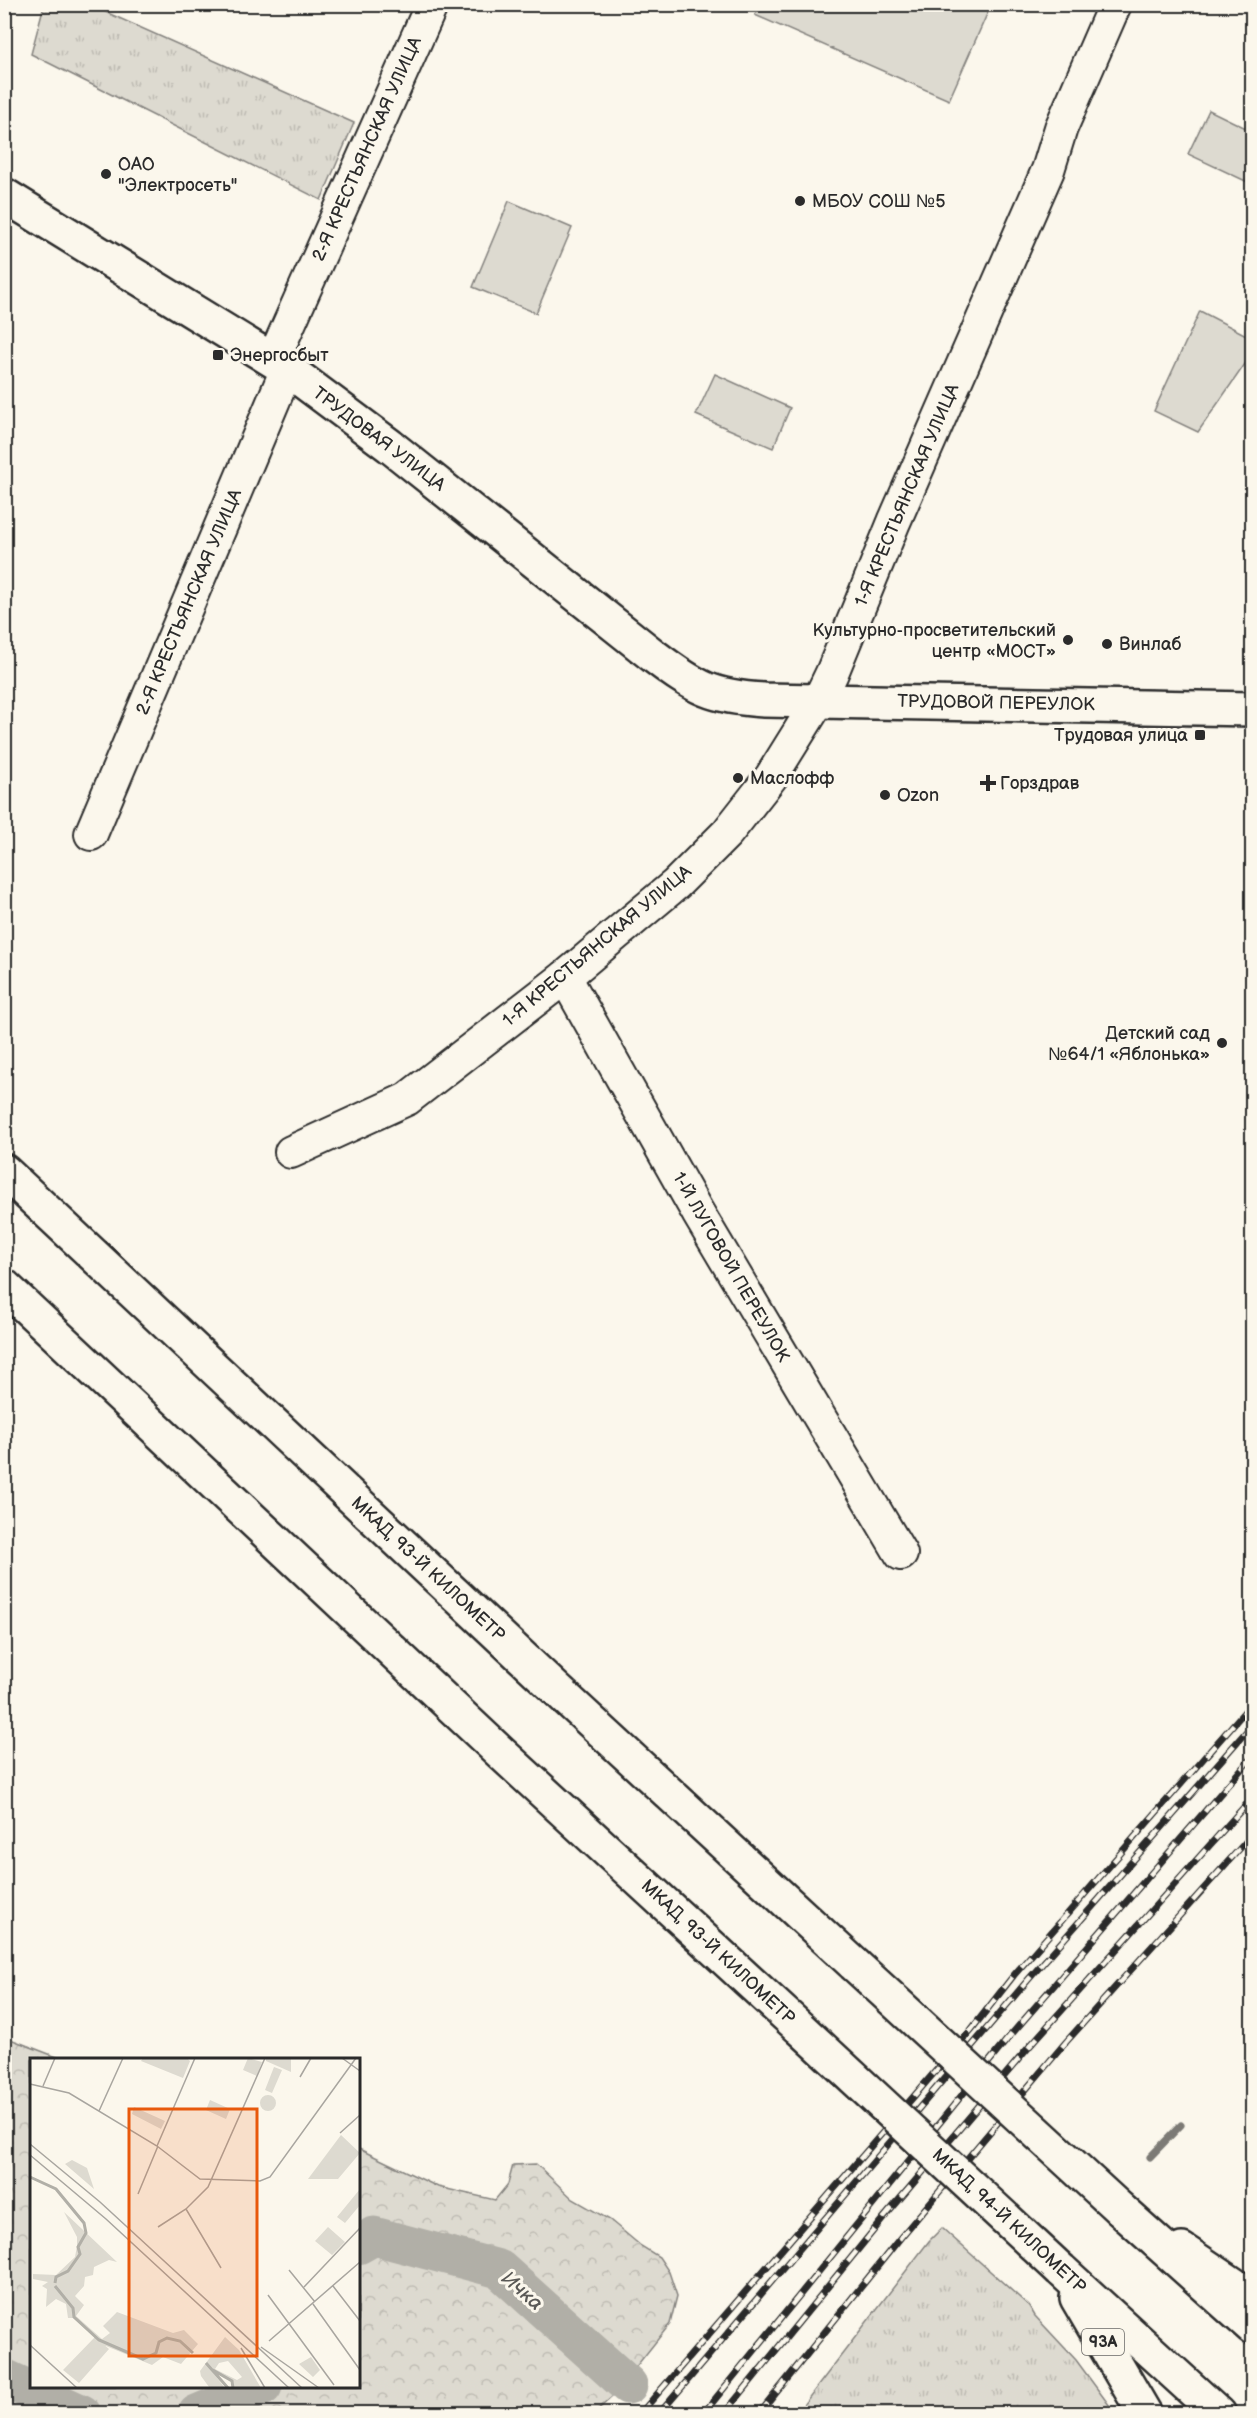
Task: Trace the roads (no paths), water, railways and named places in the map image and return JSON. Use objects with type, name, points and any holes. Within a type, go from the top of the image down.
[{"type":"main road","name":"ТРУДОВАЯ УЛИЦА","points":[[4,195],[280,365],[399,453],[686,680],[712,693],[739,698]]},
{"type":"main road","name":"ТРУДОВОЙ ПЕРЕУЛОК","points":[[739,698],[1252,709]]},
{"type":"main road","name":"МКАД, 93-Й КИЛОМЕТР","points":[[4,1171],[547,1681],[1120,2209]]},
{"type":"main road","name":"МКАД, 93-Й КИЛОМЕТР","points":[[4,1286],[493,1745],[800,2028]]},
{"type":"main road","name":"МКАД, 94-Й КИЛОМЕТР","points":[[800,2028],[1219,2414]]},
{"type":"main road","points":[[1120,2209],[1252,2298]]},
{"type":"main road","points":[[1120,2209],[1252,2327]]},
{"type":"main road","name":"93A","points":[[1061,2270],[1144,2414]]},
{"type":"street","name":"2-Я КРЕСТЬЯНСКАЯ УЛИЦА","points":[[91,834],[280,365],[432,4]]},
{"type":"street","name":"1-Я КРЕСТЬЯНСКАЯ УЛИЦА","points":[[291,1152],[407,1099],[564,977],[676,885],[727,833],[779,765],[819,700],[1048,170],[1061,128],[1115,4]]},
{"type":"street","name":"1-Й ЛУГОВОЙ ПЕРЕУЛОК","points":[[564,977],[704,1223],[901,1554]]},
{"type":"waterway","points":[[1150,2157],[1181,2125]]},
{"type":"waterway","name":"Ичка","points":[[360,2244],[374,2236],[499,2269],[628,2385]]},
{"type":"waterway","name":"Ичка","points":[[4,2378],[82,2414]]},
{"type":"waterway","name":"Ичка","points":[[197,2414],[258,2388]]},
{"type":"railway","points":[[640,2414],[971,2030],[1014,1975],[1252,1703]]},
{"type":"railway","points":[[659,2414],[1028,1980],[1252,1725]]},
{"type":"railway","points":[[703,2414],[1010,2036],[1252,1757]]},
{"type":"railway","points":[[724,2414],[882,2220],[1029,2047],[1252,1798]]},
{"type":"railway","points":[[759,2414],[901,2237],[1066,2042],[1252,1835]]},
{"type":"place","name":"ОАО \"Электросеть\"","points":[[106,174]]},
{"type":"place","name":"МБОУ СОШ №5","points":[[800,201]]},
{"type":"place","name":"Энергосбыт","points":[[218,355]]},
{"type":"place","name":"Культурно-просветительский центр «МОСТ»","points":[[1068,640]]},
{"type":"place","name":"Винлаб","points":[[1107,644]]},
{"type":"place","name":"Трудовая улица","points":[[1200,735]]},
{"type":"place","name":"Маслофф","points":[[738,778]]},
{"type":"place","name":"Горздрав","points":[[988,783]]},
{"type":"place","name":"Ozon","points":[[885,795]]},
{"type":"place","name":"Детский сад №64/1 «Яблонька»","points":[[1222,1043]]}]
